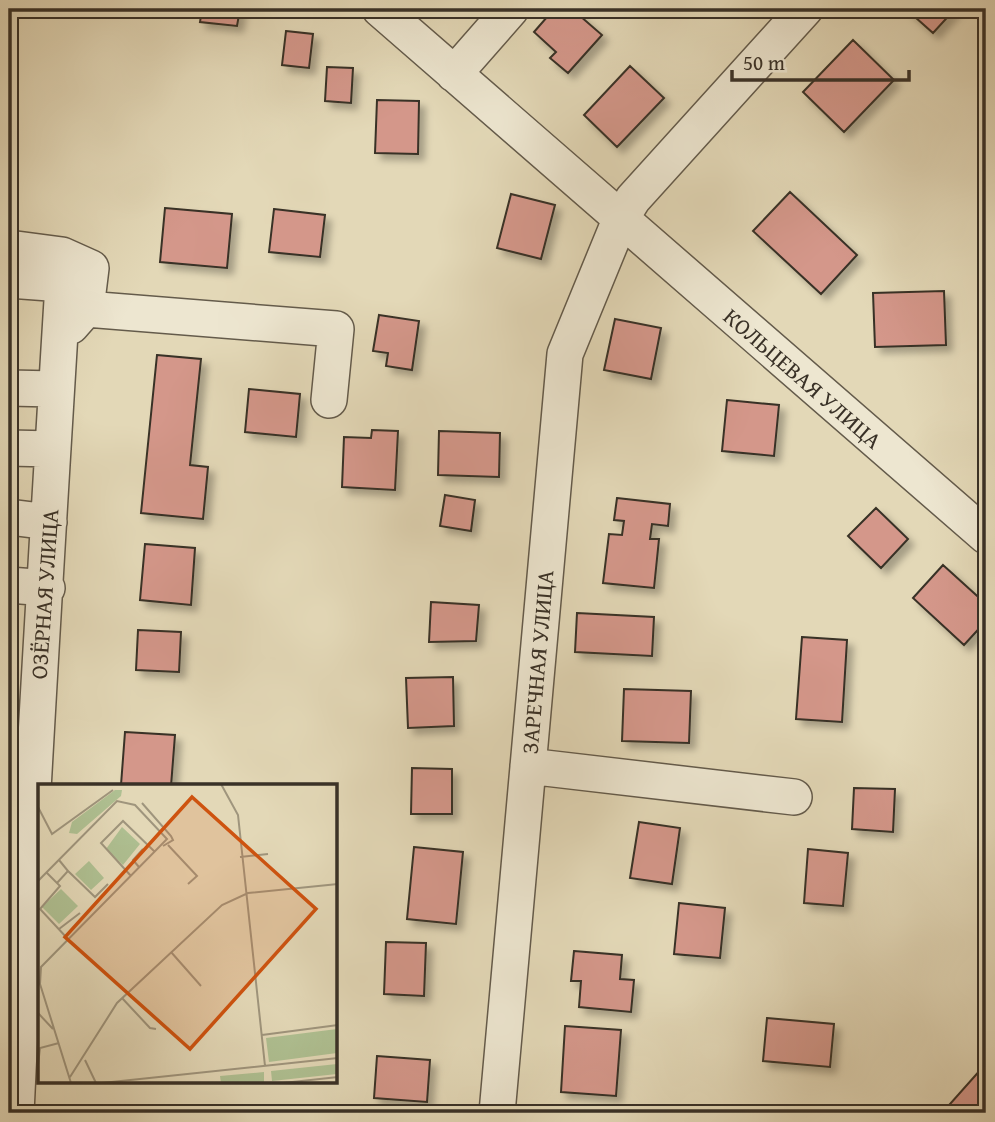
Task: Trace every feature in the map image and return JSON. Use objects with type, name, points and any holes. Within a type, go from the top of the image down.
[{"type":"street","name":"КОЛЬЦЕВАЯ УЛИЦА","points":[[380,9],[986,536]]},
{"type":"street","points":[[454,74],[511,9]]},
{"type":"street","points":[[620,220],[633,199],[805,9]]},
{"type":"street","name":"ЗАРЕЧНАЯ УЛИЦА","points":[[497,1113],[565,354],[620,220]]},
{"type":"street","name":"ОЗЁРНАЯ УЛИЦА","points":[[9,248],[62,255],[91,268],[74,296],[60,339],[55,390],[47,589],[21,744],[16,1113]]},
{"type":"street","points":[[9,280],[74,296],[336,329],[329,400]]},
{"type":"street","points":[[9,388],[55,390]]},
{"type":"street","points":[[9,448],[52,449]]},
{"type":"street","points":[[9,517],[49,522]]},
{"type":"street","points":[[9,585],[47,589]]},
{"type":"street","points":[[528,766],[794,797]]},
{"type":"building","points":[[202,9],[240,9],[237,26],[200,22]]},
{"type":"building","points":[[554,9],[572,9],[602,35],[568,73],[550,58],[556,52],[534,32]]},
{"type":"building","points":[[906,9],[955,9],[933,33]]},
{"type":"building","points":[[286,31],[313,34],[309,68],[282,65]]},
{"type":"building","points":[[853,40],[894,80],[844,132],[803,92]]},
{"type":"building","points":[[630,66],[664,98],[617,147],[584,115]]},
{"type":"building","points":[[327,67],[353,68],[351,103],[325,101]]},
{"type":"building","points":[[377,100],[419,101],[418,154],[375,153]]},
{"type":"building","points":[[790,192],[857,255],[821,294],[753,231]]},
{"type":"building","points":[[511,194],[555,205],[541,259],[497,248]]},
{"type":"building","points":[[165,208],[232,214],[227,268],[160,262]]},
{"type":"building","points":[[274,209],[325,215],[320,257],[269,252]]},
{"type":"building","points":[[944,291],[946,345],[875,347],[873,293]]},
{"type":"building","points":[[981,292],[986,292],[986,345]]},
{"type":"building","points":[[379,315],[419,321],[412,370],[386,366],[388,353],[373,351]]},
{"type":"building","points":[[615,319],[661,328],[651,379],[604,370]]},
{"type":"building","points":[[157,355],[201,359],[190,465],[208,467],[203,519],[141,513]]},
{"type":"building","points":[[249,389],[300,394],[296,437],[245,432]]},
{"type":"building","points":[[727,400],[779,405],[774,456],[722,451]]},
{"type":"building","points":[[372,430],[398,431],[395,490],[342,487],[344,437],[371,438]]},
{"type":"building","points":[[439,431],[500,433],[499,477],[438,475]]},
{"type":"building","points":[[445,495],[475,500],[471,531],[440,526]]},
{"type":"building","points":[[617,498],[670,504],[668,526],[652,524],[650,539],[659,539],[654,588],[603,583],[609,534],[622,535],[624,521],[614,520]]},
{"type":"building","points":[[876,508],[908,539],[881,568],[848,536]]},
{"type":"building","points":[[145,544],[195,548],[191,605],[140,600]]},
{"type":"building","points":[[943,565],[986,604],[986,621],[964,645],[913,598]]},
{"type":"building","points":[[431,602],[479,605],[476,641],[429,642]]},
{"type":"building","points":[[577,613],[654,617],[652,656],[575,652]]},
{"type":"building","points":[[138,630],[181,632],[179,672],[136,670]]},
{"type":"building","points":[[802,637],[847,640],[842,722],[796,719]]},
{"type":"building","points":[[453,677],[454,726],[408,728],[406,678]]},
{"type":"building","points":[[624,689],[691,691],[689,743],[622,741]]},
{"type":"building","points":[[125,732],[175,735],[171,784],[121,784]]},
{"type":"building","points":[[412,768],[452,769],[452,814],[411,814]]},
{"type":"building","points":[[854,788],[895,789],[893,832],[852,829]]},
{"type":"building","points":[[639,822],[680,828],[672,884],[630,878]]},
{"type":"building","points":[[414,847],[463,852],[456,924],[407,919]]},
{"type":"building","points":[[808,849],[848,853],[843,906],[804,903]]},
{"type":"building","points":[[679,903],[725,908],[720,958],[674,954]]},
{"type":"building","points":[[386,942],[426,943],[424,996],[384,994]]},
{"type":"building","points":[[574,951],[622,955],[620,979],[634,980],[631,1012],[579,1007],[581,981],[571,981]]},
{"type":"building","points":[[767,1018],[834,1024],[830,1067],[763,1061]]},
{"type":"building","points":[[565,1026],[621,1030],[616,1096],[561,1092]]},
{"type":"building","points":[[377,1056],[430,1060],[427,1102],[374,1098]]},
{"type":"building","points":[[982,1068],[986,1072],[986,1113],[942,1113]]}]
